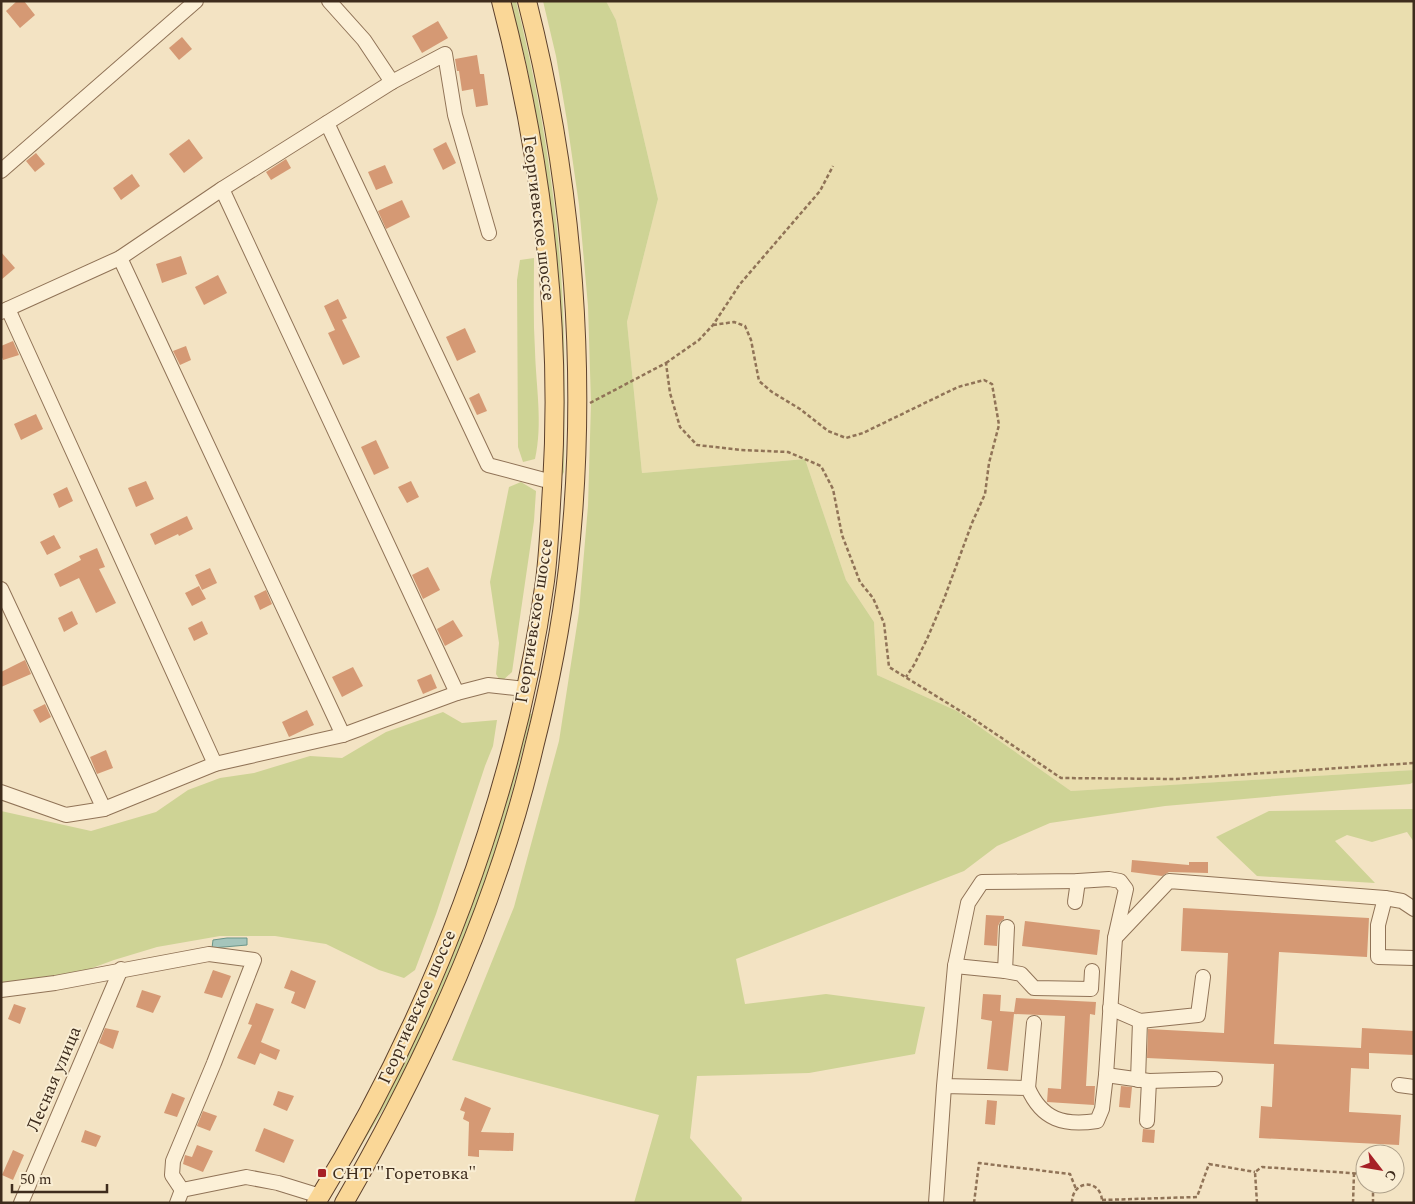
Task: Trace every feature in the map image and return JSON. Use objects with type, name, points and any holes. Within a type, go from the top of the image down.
[{"type":"main road","name":"Георгиевское шоссе","points":[[318,1200],[380,1090],[435,975],[450,939],[502,779],[525,689],[545,580],[555,430],[554,357],[544,225],[515,56],[501,1]]},
{"type":"main road","name":"Георгиевское шоссе","points":[[344,1203],[403,1096],[467,954],[488,898],[519,801],[540,721],[563,600],[572,529],[577,400],[573,291],[566,220],[546,78],[527,1]]},
{"type":"street","points":[[1,171],[196,1]]},
{"type":"street","points":[[329,1],[364,40],[392,82]]},
{"type":"street","points":[[216,764],[5,311],[120,258],[222,189],[326,123],[392,82],[445,54],[455,115],[490,233]]},
{"type":"street","points":[[326,123],[488,465],[552,482]]},
{"type":"street","points":[[222,189],[457,693]]},
{"type":"street","points":[[120,258],[343,735]]},
{"type":"street","points":[[1,589],[104,809]]},
{"type":"street","points":[[1,792],[66,815],[104,809],[216,764],[343,735],[457,693],[488,685],[525,689]]},
{"type":"street","points":[[936,1203],[955,966],[968,903],[982,882],[1078,882],[1109,879],[1120,881],[1126,889],[1114,938],[1106,1076],[1102,1109],[1097,1121],[1068,1122],[1056,1120],[1033,1100],[1028,1088],[1034,1023]]},
{"type":"street","points":[[1114,938],[1169,881],[1385,898],[1402,901],[1414,909]]},
{"type":"street","points":[[1075,902],[1078,882]]},
{"type":"street","points":[[1385,898],[1378,925],[1378,957],[1414,958]]},
{"type":"street","points":[[1005,971],[1007,927]]},
{"type":"street","points":[[1,990],[54,984],[209,954],[254,960],[173,1161],[172,1175],[179,1196],[246,1177],[278,1183],[318,1200]]},
{"type":"street","points":[[955,966],[1021,974],[1034,988],[1091,989],[1092,971]]},
{"type":"street","name":"Лесная улица","points":[[21,1203],[121,970]]},
{"type":"street","points":[[1110,1008],[1140,1021],[1198,1015],[1203,977]]},
{"type":"street","points":[[1140,1021],[1147,1121]]},
{"type":"street","points":[[1106,1076],[1144,1080],[1215,1079]]},
{"type":"street","points":[[1399,1085],[1414,1087]]},
{"type":"street","points":[[944,1086],[1028,1088]]},
{"type":"path","points":[[577,400],[591,403],[666,363],[699,340],[713,325],[740,284],[820,191],[833,166]]},
{"type":"path","points":[[713,325],[734,322],[745,326],[751,340],[759,381],[828,431],[846,438],[863,433],[958,387],[984,380],[992,384],[999,425],[989,463],[985,494],[927,639],[906,677]]},
{"type":"path","points":[[666,363],[670,393],[680,427],[697,445],[741,450],[788,452],[821,466],[833,489],[842,535],[860,582],[873,598],[884,623],[889,667],[975,720],[1061,778],[1176,780],[1414,763]]},
{"type":"path","points":[[974,1203],[979,1163],[1070,1174],[1076,1189]]},
{"type":"path","points":[[1072,1203],[1072,1196],[1076,1189],[1082,1185],[1094,1186],[1100,1192],[1102,1202],[1197,1197],[1209,1164],[1256,1172],[1262,1167],[1354,1173],[1353,1203]]},
{"type":"path","points":[[1256,1172],[1257,1203]]},
{"type":"shaded area","points":[[606,1],[1414,1],[1414,770],[1071,791],[957,711],[877,675],[874,622],[846,580],[805,459],[642,473],[627,322],[658,199],[616,20]]},
{"type":"green space","points":[[509,1],[516,1],[529,57],[541,114],[554,200],[562,289],[564,350],[565,411],[564,472],[562,476],[560,473],[553,229],[534,102],[525,58]]},
{"type":"green space","points":[[543,1],[606,1],[616,20],[658,199],[627,322],[642,473],[805,459],[846,580],[874,622],[877,675],[957,711],[1071,791],[1414,770],[1414,782],[1410,784],[1165,806],[1050,823],[997,846],[964,871],[736,959],[745,1004],[826,994],[925,1007],[915,1054],[809,1073],[697,1076],[690,1138],[742,1198],[741,1203],[634,1203],[659,1115],[452,1060],[514,907],[559,741],[579,612],[588,506],[591,403],[588,306],[579,205],[567,121],[556,56]]},
{"type":"green space","points":[[534,258],[534,328],[539,432],[535,459],[523,462],[518,447],[517,280],[520,260]]},
{"type":"green space","points":[[521,482],[536,491],[534,521],[512,672],[501,682],[496,674],[499,643],[490,582],[509,487]]},
{"type":"green space","points":[[443,712],[462,723],[497,720],[493,746],[436,914],[415,970],[404,978],[379,970],[326,944],[275,936],[220,936],[157,947],[62,979],[1,986],[1,811],[91,831],[156,812],[188,790],[220,778],[254,773],[310,756],[342,758],[386,732]]},
{"type":"green space","points":[[525,713],[532,714],[498,847],[461,949],[420,1040],[392,1095],[355,1156],[352,1154],[389,1093],[456,947],[492,845]]},
{"type":"green space","points":[[1414,809],[1414,842],[1407,832],[1372,842],[1347,835],[1335,841],[1375,883],[1257,876],[1216,837],[1269,811]]},
{"type":"water","points":[[247,938],[247,945],[212,948],[213,940]]},
{"type":"building","points":[[17,1],[24,1],[35,15],[20,28],[6,11]]},
{"type":"building","points":[[438,21],[448,38],[422,53],[412,36]]},
{"type":"building","points":[[182,37],[192,49],[179,60],[169,48]]},
{"type":"building","points":[[477,55],[480,74],[484,74],[488,105],[476,107],[473,89],[462,91],[455,59]]},
{"type":"building","points":[[189,139],[203,158],[184,173],[169,154]]},
{"type":"building","points":[[446,142],[456,163],[443,170],[433,149]]},
{"type":"building","points":[[36,153],[45,164],[35,172],[26,161]]},
{"type":"building","points":[[286,159],[291,168],[271,180],[266,172]]},
{"type":"building","points":[[385,165],[393,183],[376,190],[368,172]]},
{"type":"building","points":[[132,174],[140,186],[121,200],[113,188]]},
{"type":"building","points":[[402,200],[410,217],[386,229],[378,211]]},
{"type":"building","points":[[1,252],[15,268],[1,280]]},
{"type":"building","points":[[181,256],[187,274],[162,283],[156,264]]},
{"type":"building","points":[[218,275],[227,293],[204,305],[195,287]]},
{"type":"building","points":[[338,299],[347,318],[342,320],[360,357],[343,365],[328,333],[335,330],[324,306]]},
{"type":"building","points":[[465,328],[476,352],[457,361],[446,337]]},
{"type":"building","points":[[13,341],[19,355],[3,360],[1,346]]},
{"type":"building","points":[[186,346],[191,360],[180,365],[173,351]]},
{"type":"building","points":[[479,393],[487,411],[477,415],[469,398]]},
{"type":"building","points":[[36,414],[43,429],[21,440],[14,424]]},
{"type":"building","points":[[376,440],[389,468],[374,475],[361,447]]},
{"type":"building","points":[[146,481],[154,499],[136,507],[128,488]]},
{"type":"building","points":[[411,481],[419,497],[407,503],[398,487]]},
{"type":"building","points":[[67,487],[73,501],[59,508],[53,494]]},
{"type":"building","points":[[187,516],[193,529],[155,545],[150,534]]},
{"type":"building","points":[[54,535],[61,548],[47,555],[40,542]]},
{"type":"building","points":[[97,548],[105,567],[99,569],[116,603],[96,613],[79,578],[60,587],[54,574],[81,560],[79,556]]},
{"type":"building","points":[[428,567],[440,590],[423,599],[412,575]]},
{"type":"building","points":[[210,568],[217,583],[202,590],[195,575]]},
{"type":"building","points":[[199,586],[206,599],[192,606],[185,593]]},
{"type":"building","points":[[266,590],[272,604],[260,610],[254,596]]},
{"type":"building","points":[[72,611],[78,624],[64,632],[58,618]]},
{"type":"building","points":[[453,620],[463,636],[445,646],[437,629]]},
{"type":"building","points":[[202,621],[208,634],[194,641],[188,628]]},
{"type":"building","points":[[25,660],[31,674],[1,687],[1,672]]},
{"type":"building","points":[[353,667],[363,686],[342,697],[332,677]]},
{"type":"building","points":[[431,674],[437,688],[423,694],[417,680]]},
{"type":"building","points":[[45,704],[51,717],[40,723],[33,710]]},
{"type":"building","points":[[307,710],[314,725],[289,737],[282,722]]},
{"type":"building","points":[[106,750],[113,768],[97,774],[90,757]]},
{"type":"building","points":[[1132,860],[1189,865],[1189,862],[1208,862],[1208,873],[1169,872],[1162,876],[1131,872]]},
{"type":"building","points":[[1183,908],[1369,918],[1367,957],[1279,952],[1274,1044],[1361,1048],[1362,1028],[1414,1031],[1414,1055],[1369,1053],[1369,1069],[1351,1068],[1349,1112],[1401,1115],[1399,1144],[1259,1138],[1261,1106],[1272,1107],[1274,1064],[1147,1058],[1148,1029],[1224,1033],[1228,953],[1181,951]]},
{"type":"building","points":[[986,915],[1004,916],[1004,919],[998,926],[997,946],[984,945]]},
{"type":"building","points":[[1025,921],[1100,930],[1097,955],[1022,946]]},
{"type":"building","points":[[213,970],[231,976],[222,998],[204,993]]},
{"type":"building","points":[[291,970],[316,981],[305,1009],[291,1003],[295,992],[284,988]]},
{"type":"building","points":[[142,990],[161,996],[153,1013],[136,1007]]},
{"type":"building","points":[[983,994],[1001,995],[1000,1011],[1014,1012],[1016,998],[1096,1002],[1095,1015],[1090,1014],[1086,1086],[1095,1086],[1094,1105],[1047,1102],[1048,1088],[1061,1089],[1065,1016],[1014,1014],[1008,1071],[987,1069],[992,1021],[981,1019]]},
{"type":"building","points":[[256,1003],[274,1009],[261,1042],[280,1050],[276,1060],[260,1053],[255,1065],[237,1058],[252,1025],[248,1024]]},
{"type":"building","points":[[14,1004],[26,1008],[20,1024],[8,1019]]},
{"type":"building","points":[[105,1028],[119,1031],[113,1049],[99,1043]]},
{"type":"building","points":[[1121,1086],[1132,1087],[1130,1108],[1119,1107]]},
{"type":"building","points":[[278,1091],[294,1096],[287,1111],[273,1105]]},
{"type":"building","points":[[172,1093],[185,1098],[177,1117],[164,1113]]},
{"type":"building","points":[[465,1097],[491,1108],[481,1132],[514,1133],[513,1151],[479,1150],[479,1157],[468,1156],[469,1122],[463,1119],[465,1112],[460,1110]]},
{"type":"building","points":[[987,1100],[997,1101],[995,1125],[985,1124]]},
{"type":"building","points":[[203,1111],[217,1116],[210,1131],[197,1126]]},
{"type":"building","points":[[264,1128],[294,1140],[284,1163],[255,1151]]},
{"type":"building","points":[[1143,1129],[1155,1130],[1154,1143],[1142,1142]]},
{"type":"building","points":[[85,1130],[101,1136],[96,1147],[81,1142]]},
{"type":"building","points":[[197,1145],[213,1151],[203,1172],[183,1164],[185,1155],[192,1157]]},
{"type":"building","points":[[13,1150],[24,1155],[13,1180],[2,1175]]},
{"type":"place","name":"СНТ \"Горетовка\"","points":[[322,1173]]}]
